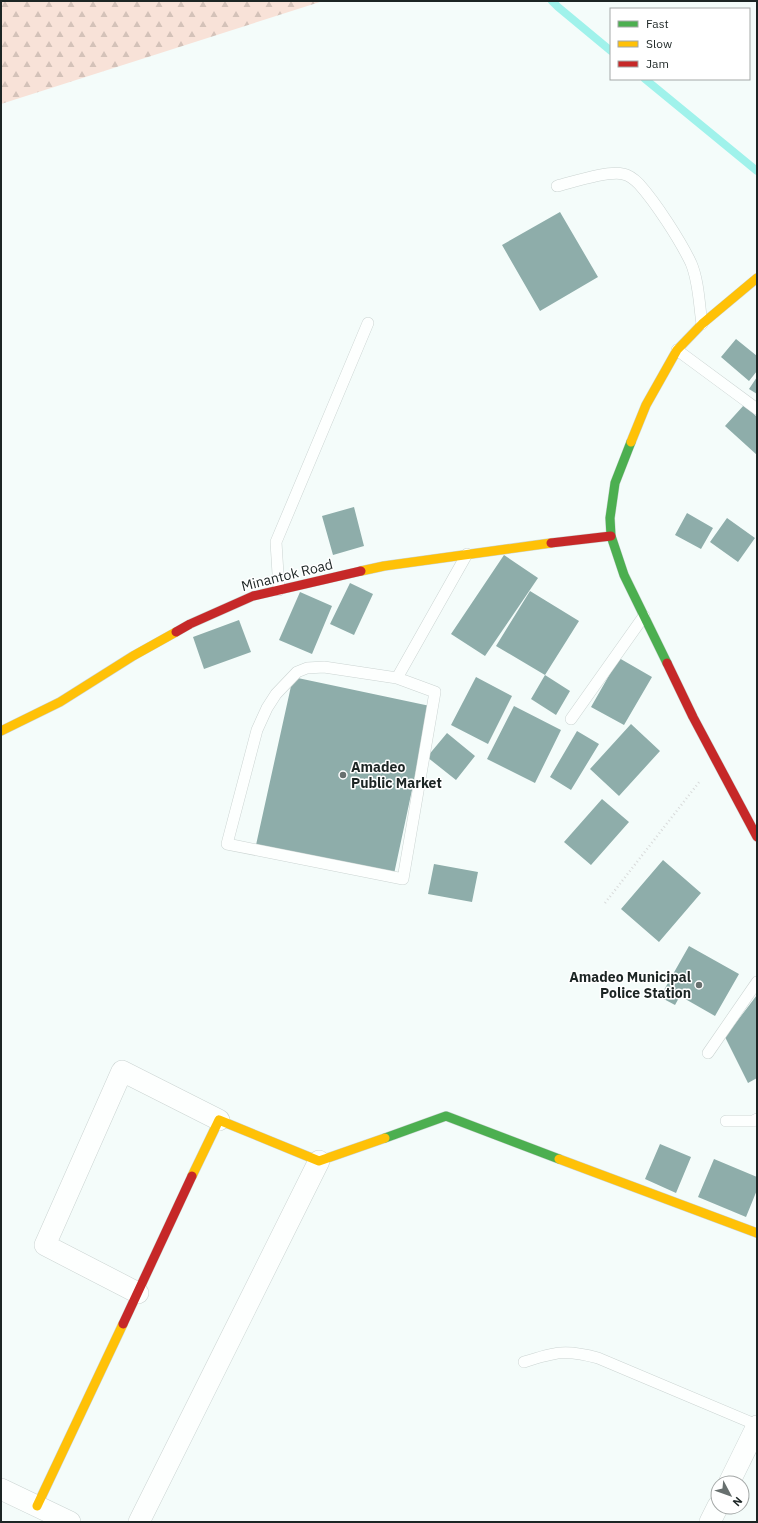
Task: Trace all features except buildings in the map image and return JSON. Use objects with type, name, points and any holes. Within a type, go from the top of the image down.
[{"type":"street","points":[[757,278],[702,324],[677,350],[646,405],[624,458],[616,483],[610,518],[611,536],[624,575],[693,717],[757,837]]},
{"type":"street","name":"Minantok Road","points":[[1,731],[60,702],[133,656],[190,624],[253,596],[384,566],[611,536]]},
{"type":"street","points":[[138,1293],[45,1245],[122,1071],[219,1120],[319,1161],[446,1116],[757,1233]]},
{"type":"street","points":[[37,1506],[219,1120]]},
{"type":"street","points":[[139,1522],[319,1161]]},
{"type":"street","points":[[733,1475],[757,1426]]},
{"type":"street","points":[[1,1489],[70,1522]]},
{"type":"lane","points":[[557,186],[610,174],[623,174],[631,177],[638,183],[665,221],[691,264],[697,283],[702,324]]},
{"type":"lane","points":[[279,590],[276,542],[368,323]]},
{"type":"lane","points":[[677,350],[757,409]]},
{"type":"lane","points":[[397,678],[467,554]]},
{"type":"lane","points":[[571,719],[644,616]]},
{"type":"lane","points":[[324,667],[397,678],[435,692],[403,879],[227,844],[257,730],[276,694],[292,676],[307,668],[324,667]]},
{"type":"lane","points":[[708,1053],[757,982]]},
{"type":"lane","points":[[726,1121],[752,1121],[757,1119]]},
{"type":"lane","points":[[524,1362],[553,1353],[581,1353],[598,1358],[757,1426]]},
{"type":"path","points":[[605,903],[717,761]]},
{"type":"green space","points":[[1,1],[323,1],[1,104]]},
{"type":"waterway","points":[[552,1],[610,50]]},
{"type":"waterway","points":[[646,80],[757,171]]},
{"type":"traffic: fast","points":[[631,442],[615,483],[610,518],[611,536],[624,575],[667,663]]},
{"type":"traffic: fast","points":[[385,1138],[446,1116],[559,1159]]},
{"type":"traffic: slow","points":[[631,442],[646,405],[677,350],[702,324],[757,278]]},
{"type":"traffic: slow","points":[[361,571],[384,566],[551,543]]},
{"type":"traffic: slow","points":[[1,731],[60,702],[133,656],[176,632]]},
{"type":"traffic: slow","points":[[192,1176],[219,1120],[319,1161],[385,1138]]},
{"type":"traffic: slow","points":[[559,1159],[757,1233]]},
{"type":"traffic: slow","points":[[37,1506],[123,1324]]},
{"type":"traffic: jam","points":[[551,543],[611,536]]},
{"type":"traffic: jam","points":[[176,632],[190,624],[253,596],[361,571]]},
{"type":"traffic: jam","points":[[667,663],[693,717],[757,837]]},
{"type":"traffic: jam","points":[[123,1324],[192,1176]]},
{"type":"place","name":"Amadeo Public Market","points":[[343,775]]},
{"type":"place","name":"Amadeo Municipal Police Station","points":[[699,985]]}]
